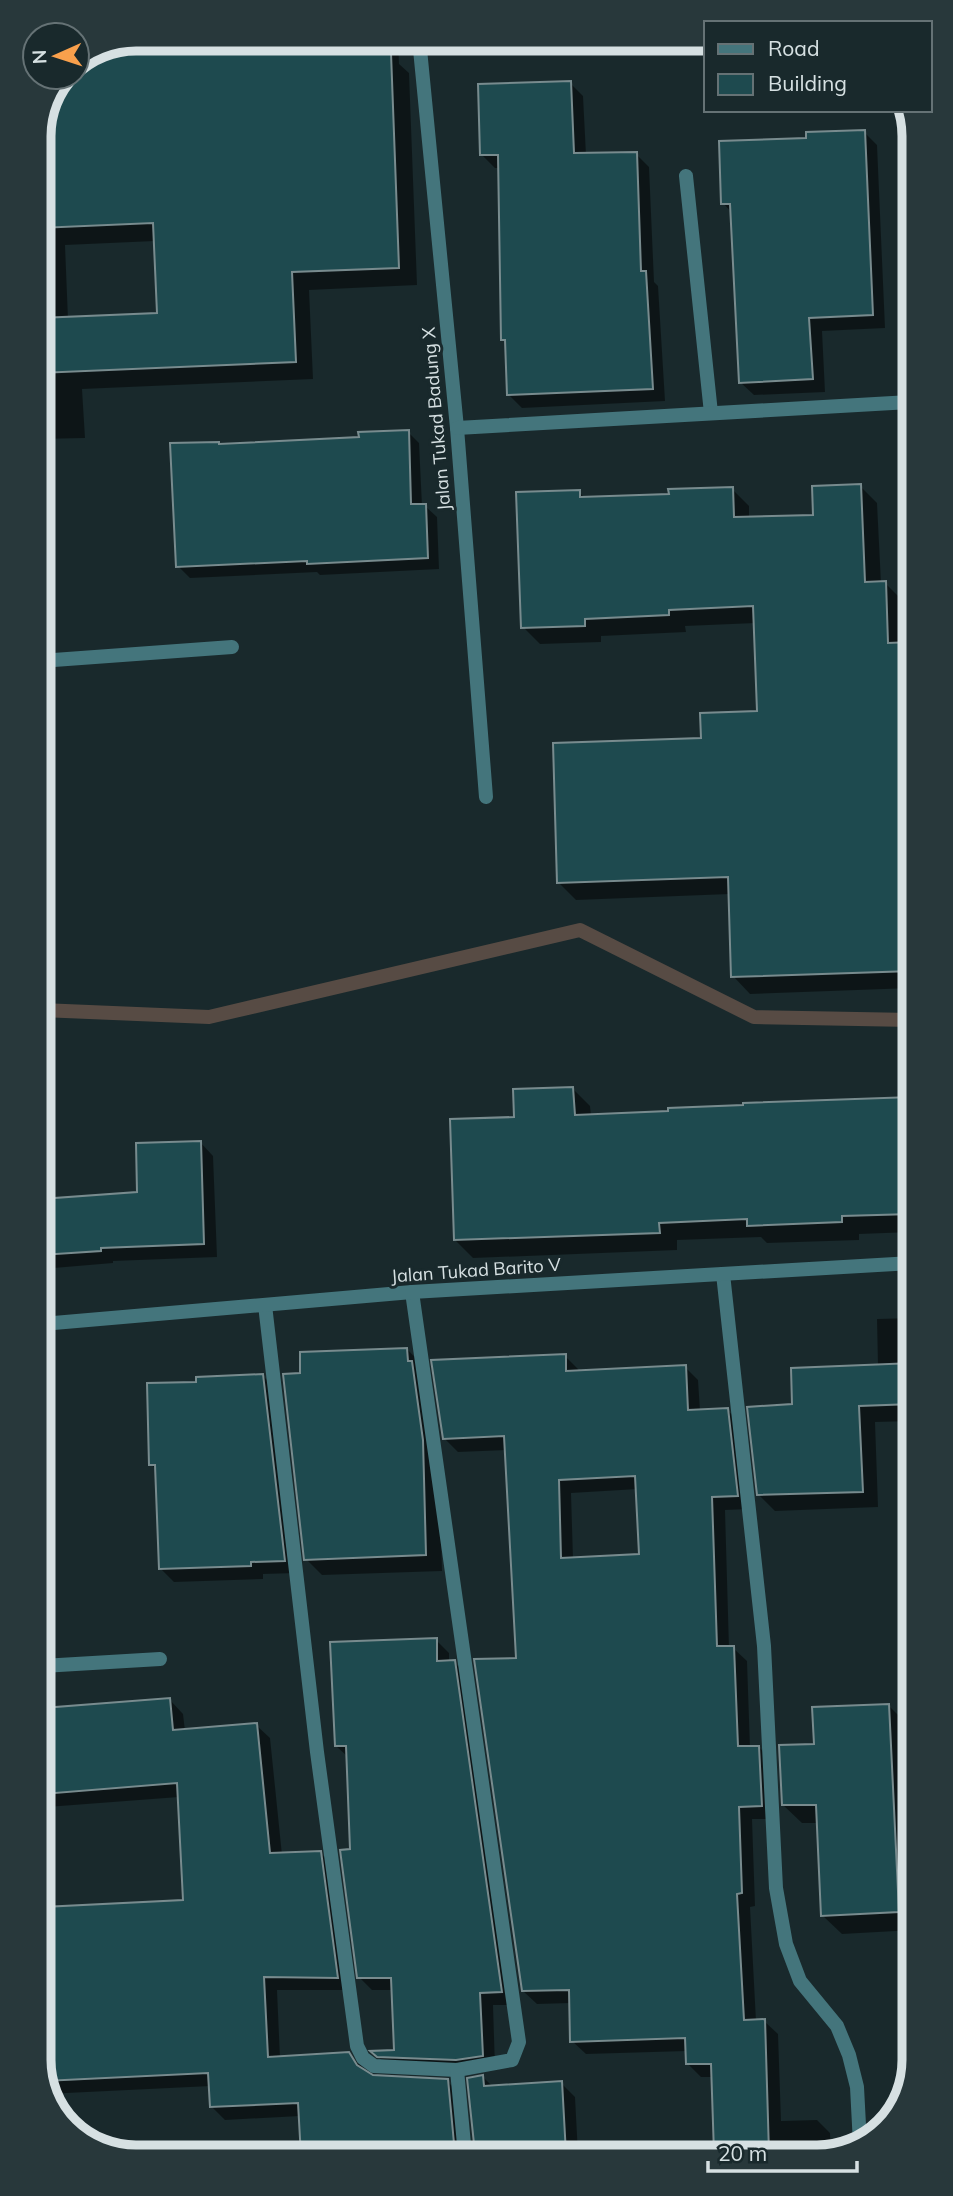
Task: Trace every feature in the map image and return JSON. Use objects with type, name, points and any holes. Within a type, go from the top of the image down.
[{"type":"street","name":"Jalan Tukad Badung X","points":[[420,51],[457,428],[486,797]]},
{"type":"street","points":[[686,176],[711,414]]},
{"type":"street","points":[[457,428],[902,402]]},
{"type":"street","points":[[51,660],[232,648]]},
{"type":"street","name":"Jalan Tukad Barito V","points":[[51,1323],[412,1292],[902,1263]]},
{"type":"street","points":[[723,1275],[765,1646],[778,1900],[786,1944],[800,1980],[837,2026],[849,2055],[857,2087],[859,2134]]},
{"type":"street","points":[[265,1305],[315,1740],[357,2046],[363,2058],[374,2066],[457,2070],[512,2060],[519,2042],[412,1292]]},
{"type":"street","points":[[51,1665],[160,1659]]},
{"type":"street","points":[[457,2070],[464,2145]]},
{"type":"building","points":[[119,52],[391,53],[399,268],[292,272],[296,362],[51,372],[51,317],[157,313],[153,223],[51,227],[51,130],[64,91],[91,91],[91,64]]},
{"type":"building","points":[[571,81],[574,153],[637,152],[641,271],[646,271],[653,389],[507,395],[505,340],[501,340],[498,155],[480,155],[478,84]]},
{"type":"building","points":[[865,130],[873,315],[809,318],[813,379],[739,383],[730,204],[721,204],[719,141],[806,138],[806,132]]},
{"type":"building","points":[[409,430],[411,504],[426,504],[428,558],[176,567],[170,443],[219,444],[359,437],[358,432]]},
{"type":"building","points":[[861,484],[865,582],[886,581],[888,643],[902,642],[902,971],[731,977],[728,877],[557,883],[553,743],[701,738],[700,713],[757,711],[753,606],[669,610],[669,615],[585,619],[585,626],[521,628],[516,492],[580,490],[580,497],[669,494],[668,489],[733,487],[734,517],[813,515],[812,486]]},
{"type":"building","points":[[573,1087],[575,1115],[668,1111],[668,1108],[743,1103],[902,1097],[902,1214],[842,1216],[842,1222],[747,1226],[747,1219],[659,1223],[660,1233],[454,1240],[450,1119],[514,1117],[513,1089]]},
{"type":"building","points":[[201,1141],[204,1244],[101,1248],[101,1251],[51,1254],[51,1198],[137,1192],[136,1143]]},
{"type":"building","points":[[407,1348],[408,1361],[412,1361],[423,1440],[426,1555],[304,1560],[283,1374],[300,1373],[300,1352]]},
{"type":"building","points":[[566,1354],[566,1371],[686,1365],[688,1410],[728,1408],[738,1496],[712,1497],[717,1646],[734,1646],[738,1746],[759,1746],[762,1806],[739,1807],[742,1893],[737,1894],[744,2020],[765,2019],[769,2145],[714,2145],[711,2064],[686,2064],[685,2038],[570,2042],[569,1990],[522,1991],[474,1659],[516,1658],[504,1436],[443,1439],[431,1360]],"holes":[[[635,1476],[639,1554],[561,1558],[559,1480]]]},
{"type":"building","points":[[902,1363],[902,1404],[859,1406],[863,1492],[757,1495],[747,1407],[792,1404],[791,1368]]},
{"type":"building","points":[[263,1374],[285,1561],[251,1562],[251,1566],[159,1569],[155,1465],[149,1465],[147,1383],[196,1382],[196,1377]]},
{"type":"building","points":[[437,1638],[437,1661],[455,1660],[502,1992],[480,1993],[483,2056],[456,2060],[377,2057],[370,2051],[394,2050],[391,1978],[357,1978],[340,1850],[350,1849],[346,1746],[335,1746],[330,1642]]},
{"type":"building","points":[[170,1698],[173,1730],[257,1723],[270,1853],[321,1851],[338,1978],[264,1977],[268,2057],[349,2052],[357,2065],[373,2075],[448,2079],[454,2145],[300,2145],[298,2103],[210,2107],[208,2073],[53,2081],[51,1907],[183,1900],[177,1783],[51,1793],[51,1707]]},
{"type":"building","points":[[889,1704],[899,1912],[821,1916],[816,1805],[782,1805],[779,1745],[814,1744],[812,1707]]},
{"type":"building","points":[[483,2075],[484,2086],[562,2081],[566,2145],[474,2145],[467,2078]]},
{"type":"waterway","points":[[51,1010],[209,1017],[580,930],[754,1017],[902,1020]]}]
